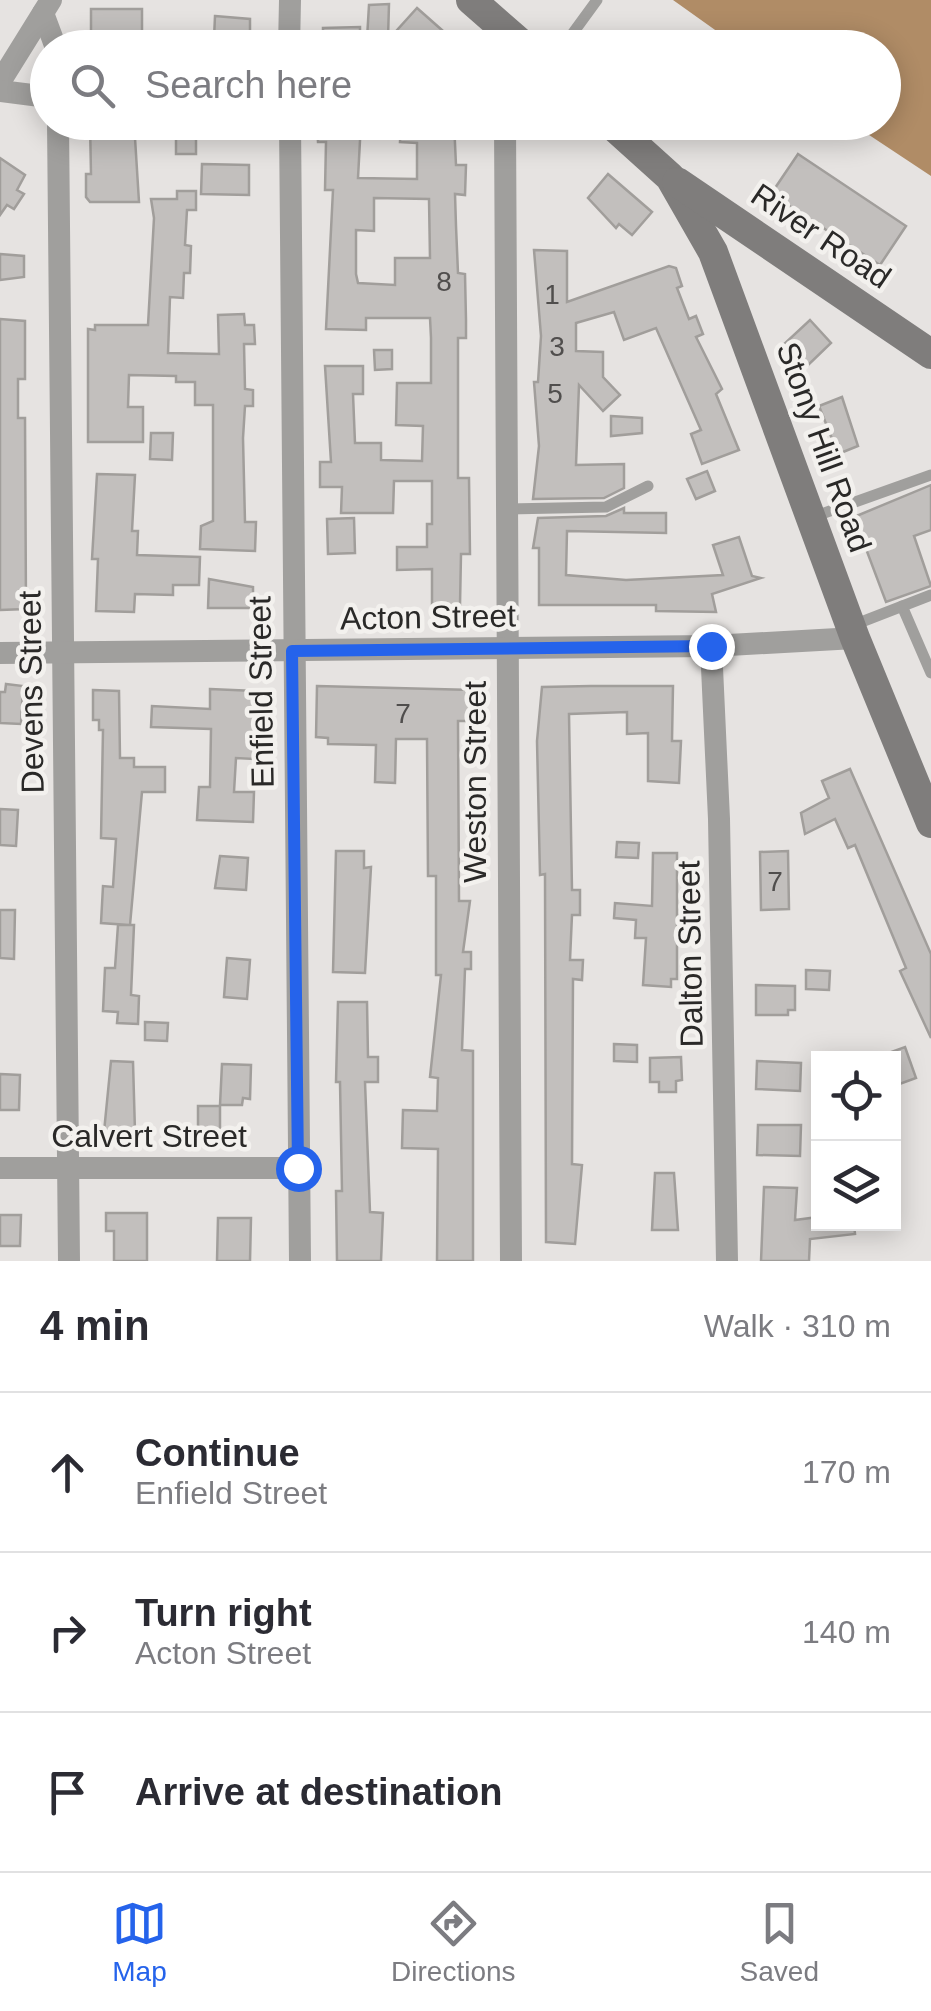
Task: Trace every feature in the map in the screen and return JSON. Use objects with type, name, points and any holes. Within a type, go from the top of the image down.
[{"type":"main road","points":[[471,0],[501,30]]},
{"type":"main road","name":"Stony Hill Road","points":[[629,140],[670,177],[713,252],[853,632],[931,823]]},
{"type":"main road","name":"River Road","points":[[670,177],[931,354]]},
{"type":"street","points":[[289,30],[290,0]]},
{"type":"street","points":[[32,30],[47,6]]},
{"type":"street","points":[[0,82],[30,33]]},
{"type":"street","points":[[0,91],[30,95]]},
{"type":"street","name":"Devens Street","points":[[58,140],[69,1261]]},
{"type":"street","name":"Enfield Street","points":[[290,140],[300,1261]]},
{"type":"street","name":"Weston Street","points":[[505,140],[511,1261]]},
{"type":"street","name":"Acton Street","points":[[0,652],[711,646],[853,632]]},
{"type":"street","name":"Dalton Street","points":[[711,646],[719,819],[728,1261]]},
{"type":"street","name":"Calvert Street","points":[[0,1168],[298,1168]]},
{"type":"lane","points":[[575,30],[597,0]]},
{"type":"lane","points":[[812,518],[931,474]]},
{"type":"lane","points":[[507,509],[606,507],[648,486]]},
{"type":"lane","points":[[853,632],[931,595]]},
{"type":"lane","points":[[902,606],[931,673]]},
{"type":"shaded area","points":[[673,0],[931,0],[931,176],[877,140],[901,140],[901,30],[715,30]]},
{"type":"building","points":[[389,4],[388,30],[368,30],[369,5]]},
{"type":"building","points":[[417,8],[442,30],[397,30]]},
{"type":"building","points":[[91,9],[142,9],[142,30],[91,30]]},
{"type":"building","points":[[215,16],[250,19],[250,30],[214,30]]},
{"type":"building","points":[[360,27],[360,30],[323,30]]},
{"type":"building","points":[[90,140],[135,140],[139,202],[90,202],[86,197],[86,174],[91,174]]},
{"type":"building","points":[[176,140],[196,140],[196,154],[176,154]]},
{"type":"building","points":[[318,140],[360,140],[358,178],[417,179],[417,143],[400,140],[455,140],[456,165],[466,165],[465,195],[455,194],[458,273],[465,274],[466,320],[466,338],[458,338],[458,478],[469,478],[470,554],[461,554],[460,605],[432,608],[432,569],[397,570],[397,547],[427,547],[427,524],[432,524],[432,481],[394,481],[393,513],[341,513],[342,487],[320,487],[320,462],[331,462],[325,366],[363,366],[363,394],[353,394],[355,443],[381,443],[381,460],[422,461],[423,426],[396,425],[397,383],[431,383],[430,318],[366,318],[366,330],[326,329],[333,190],[325,190],[326,142]],"holes":[[[374,198],[429,199],[430,258],[395,258],[395,285],[358,283],[356,230],[374,231]]]},
{"type":"building","points":[[798,154],[906,226],[880,265],[771,194]]},
{"type":"building","points":[[0,158],[25,175],[17,190],[24,194],[14,209],[7,205],[0,215]]},
{"type":"building","points":[[202,164],[249,165],[249,195],[201,194]]},
{"type":"building","points":[[608,174],[652,212],[632,235],[619,224],[616,228],[588,198]]},
{"type":"building","points":[[177,191],[196,191],[196,210],[187,210],[185,245],[191,246],[190,273],[184,273],[183,298],[170,297],[168,353],[219,354],[218,315],[244,314],[245,325],[254,325],[255,344],[244,344],[245,389],[253,390],[253,406],[245,406],[243,438],[245,522],[256,522],[255,551],[200,549],[201,526],[213,521],[213,405],[195,405],[195,382],[176,382],[176,376],[129,375],[128,407],[143,407],[143,442],[88,442],[88,329],[95,330],[95,325],[148,325],[154,218],[151,199],[177,199]]},
{"type":"building","points":[[534,250],[567,251],[567,302],[669,266],[676,268],[682,286],[677,288],[689,319],[696,316],[703,334],[696,337],[722,389],[716,394],[739,450],[702,464],[691,434],[701,430],[656,328],[624,340],[614,312],[576,323],[576,351],[603,352],[603,377],[620,395],[603,411],[579,385],[576,465],[624,464],[624,488],[604,498],[533,499],[539,446],[534,382],[538,382],[541,336]]},
{"type":"building","points":[[0,254],[24,256],[24,277],[0,280]]},
{"type":"building","points":[[0,319],[25,321],[25,379],[18,379],[18,418],[25,418],[26,609],[0,610]]},
{"type":"building","points":[[810,320],[831,343],[804,369],[782,346]]},
{"type":"building","points":[[374,350],[392,350],[392,369],[375,370]]},
{"type":"building","points":[[842,397],[858,446],[838,454],[819,406]]},
{"type":"building","points":[[611,416],[642,418],[642,433],[611,436]]},
{"type":"building","points":[[151,433],[173,433],[172,460],[150,459]]},
{"type":"building","points":[[707,471],[715,491],[696,499],[687,479]]},
{"type":"building","points":[[97,474],[135,475],[132,531],[138,531],[137,555],[200,557],[199,585],[173,585],[173,595],[135,594],[134,612],[96,611],[98,559],[92,559]]},
{"type":"building","points":[[931,485],[931,530],[914,536],[931,586],[886,602],[854,517]]},
{"type":"building","points":[[624,508],[624,513],[666,513],[666,533],[567,531],[566,575],[626,580],[723,575],[713,545],[739,537],[752,576],[761,578],[712,594],[716,612],[656,611],[656,605],[539,605],[539,548],[533,548],[538,518],[606,516]]},
{"type":"building","points":[[354,518],[355,553],[328,554],[327,519]]},
{"type":"building","points":[[209,579],[253,587],[253,608],[208,608]]},
{"type":"building","points":[[6,684],[23,686],[21,724],[0,723],[0,692],[5,692]]},
{"type":"building","points":[[317,686],[473,690],[473,721],[458,721],[459,901],[470,901],[463,952],[471,952],[471,969],[465,969],[462,1050],[473,1051],[473,1261],[437,1261],[438,1149],[402,1148],[403,1110],[437,1111],[438,1078],[430,1077],[441,975],[436,975],[436,876],[428,876],[427,739],[396,739],[395,783],[375,782],[376,745],[328,744],[328,738],[316,737]]},
{"type":"building","points":[[673,686],[672,741],[681,741],[679,783],[648,781],[648,733],[627,734],[627,712],[569,714],[572,890],[580,890],[580,915],[572,915],[570,960],[583,960],[582,980],[573,979],[572,1164],[582,1165],[575,1244],[546,1242],[545,874],[540,875],[537,741],[542,687]]},
{"type":"building","points":[[210,689],[258,691],[254,759],[236,758],[234,792],[254,792],[253,822],[197,820],[199,787],[210,787],[211,729],[151,727],[152,706],[210,709]]},
{"type":"building","points":[[93,690],[119,691],[120,758],[134,758],[134,767],[165,767],[165,792],[142,792],[130,925],[134,925],[131,995],[139,996],[138,1024],[117,1023],[118,1012],[103,1011],[105,968],[115,968],[118,925],[129,925],[101,923],[103,886],[113,887],[116,839],[101,838],[103,730],[99,730],[99,720],[93,720]]},
{"type":"building","points":[[850,769],[931,954],[931,1038],[900,971],[906,968],[855,845],[848,848],[835,819],[805,834],[801,813],[829,798],[822,781]]},
{"type":"building","points":[[0,809],[18,810],[16,846],[0,845]]},
{"type":"building","points":[[617,842],[639,843],[638,858],[616,857]]},
{"type":"building","points":[[336,851],[364,851],[364,868],[371,867],[365,973],[333,972]]},
{"type":"building","points":[[788,851],[789,909],[761,910],[760,852]]},
{"type":"building","points":[[653,853],[677,853],[677,979],[671,979],[671,987],[643,985],[646,938],[635,938],[636,920],[614,918],[615,903],[652,906]]},
{"type":"building","points":[[220,856],[248,858],[246,890],[215,888]]},
{"type":"building","points":[[0,910],[15,910],[14,959],[0,958]]},
{"type":"building","points":[[227,958],[250,960],[247,999],[224,997]]},
{"type":"building","points":[[806,970],[830,971],[829,990],[806,989]]},
{"type":"building","points":[[756,985],[795,986],[795,1010],[788,1010],[788,1015],[756,1015]]},
{"type":"building","points":[[338,1002],[367,1002],[368,1057],[378,1057],[378,1082],[365,1082],[370,1212],[383,1213],[381,1261],[337,1261],[336,1191],[342,1191],[340,1082],[336,1082]]},
{"type":"building","points":[[145,1022],[168,1023],[167,1041],[145,1040]]},
{"type":"building","points":[[614,1044],[637,1045],[637,1062],[614,1061]]},
{"type":"building","points":[[905,1047],[916,1078],[901,1083],[901,1051],[894,1051]]},
{"type":"building","points":[[681,1057],[682,1080],[676,1081],[676,1092],[659,1092],[659,1082],[650,1082],[650,1058]]},
{"type":"building","points":[[111,1061],[133,1062],[135,1132],[104,1132]]},
{"type":"building","points":[[757,1061],[801,1063],[800,1091],[756,1089]]},
{"type":"building","points":[[222,1064],[251,1065],[250,1099],[243,1098],[242,1105],[220,1105]]},
{"type":"building","points":[[0,1074],[20,1075],[19,1110],[0,1110]]},
{"type":"building","points":[[198,1106],[220,1106],[220,1129],[198,1129]]},
{"type":"building","points":[[758,1125],[801,1125],[800,1156],[757,1155]]},
{"type":"building","points":[[655,1173],[674,1173],[678,1230],[652,1230]]},
{"type":"building","points":[[764,1187],[797,1188],[795,1220],[811,1218],[811,1231],[855,1231],[855,1234],[810,1239],[809,1261],[761,1261]]},
{"type":"building","points":[[106,1213],[147,1213],[147,1261],[114,1261],[114,1231],[106,1231]]},
{"type":"building","points":[[0,1215],[21,1215],[20,1246],[0,1246]]},
{"type":"building","points":[[218,1218],[251,1218],[250,1261],[217,1261]]},
{"type":"route","points":[[298,1168],[292,651],[711,646]]}]
